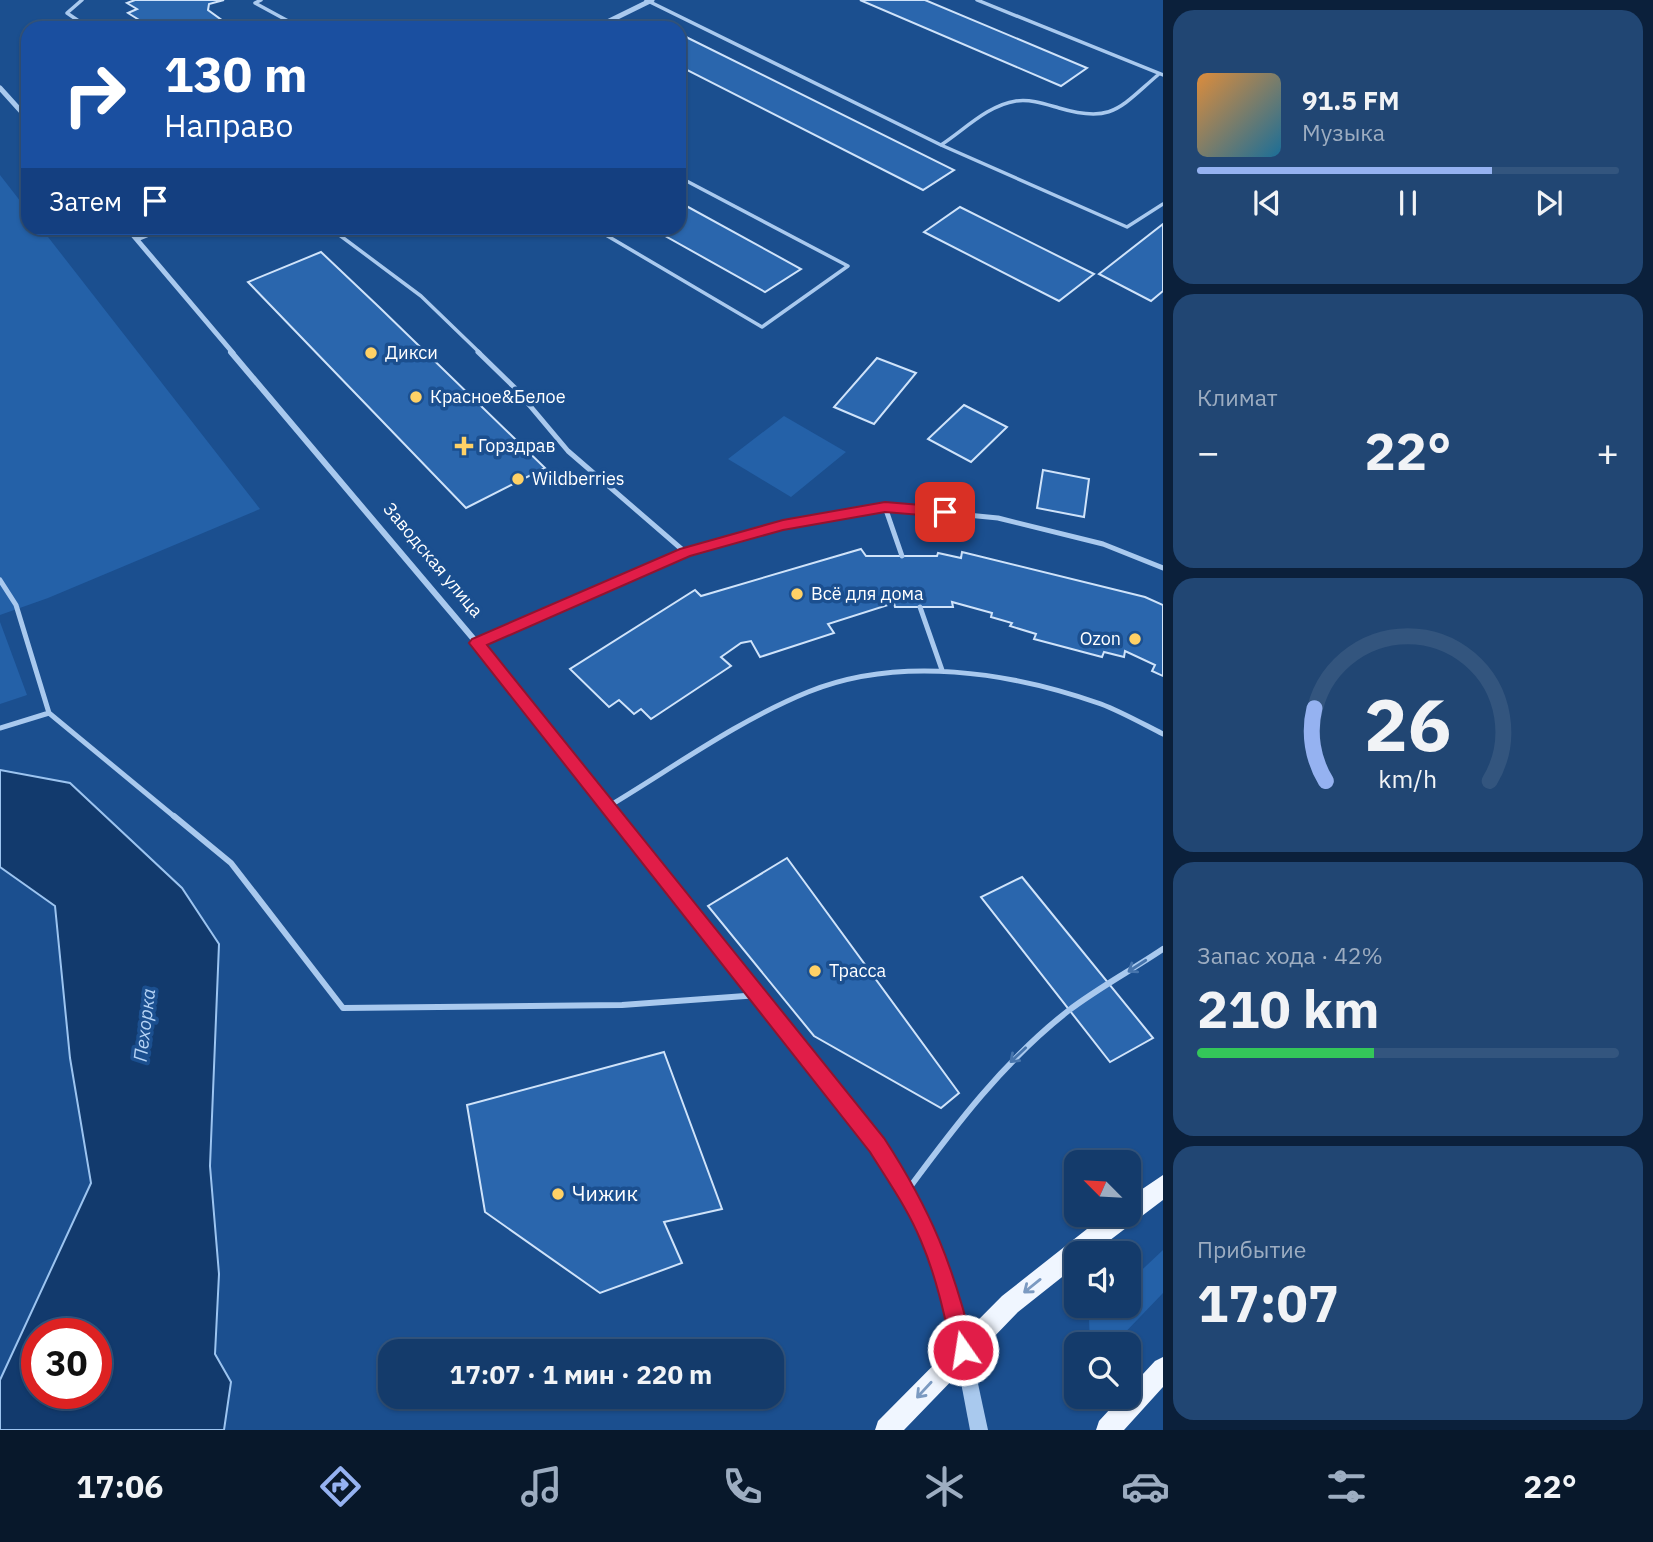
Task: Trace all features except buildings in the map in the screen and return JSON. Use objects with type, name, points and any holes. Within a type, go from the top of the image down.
[{"type":"main road","points":[[1141,1202],[1163,1186]]},
{"type":"main road","points":[[887,1430],[1010,1304],[1109,1227]]},
{"type":"main road","points":[[1108,1430],[1163,1370]]},
{"type":"street","points":[[609,21],[649,1]]},
{"type":"street","points":[[0,88],[21,111]]},
{"type":"street","name":"Заводская улица","points":[[133,235],[477,643],[856,1117],[907,1191],[929,1236],[947,1285],[979,1430]]},
{"type":"street","points":[[137,239],[147,235]]},
{"type":"lane","points":[[79,21],[67,13],[82,0]]},
{"type":"lane","points":[[261,0],[255,3],[288,21]]},
{"type":"lane","points":[[977,0],[1161,75]]},
{"type":"lane","points":[[649,1],[941,145],[1127,227],[1163,204]]},
{"type":"lane","points":[[941,145],[998,108],[1017,101],[1045,103],[1076,113],[1108,114],[1161,75]]},
{"type":"lane","points":[[606,235],[762,327],[848,265],[686,181]]},
{"type":"lane","points":[[339,235],[421,296],[515,388],[568,451],[685,552]]},
{"type":"lane","points":[[885,507],[902,556]]},
{"type":"lane","points":[[477,643],[685,552],[783,525],[885,507],[998,518],[1103,544],[1163,568]]},
{"type":"lane","points":[[0,580],[16,605],[48,713],[231,863],[343,1009],[622,1005],[759,995]]},
{"type":"lane","points":[[920,607],[942,670]]},
{"type":"lane","points":[[608,806],[774,707],[849,678],[942,670],[1018,680],[1102,704],[1163,734]]},
{"type":"lane","points":[[0,728],[48,713]]},
{"type":"lane","points":[[907,1191],[971,1104],[1000,1072],[1069,1010],[1163,949]]},
{"type":"shaded area","points":[[0,175],[21,202],[21,235],[46,235],[260,509],[48,598],[0,615]]},
{"type":"shaded area","points":[[784,416],[846,452],[791,497],[728,459]]},
{"type":"shaded area","points":[[0,622],[27,695],[0,704]]},
{"type":"shaded area","points":[[1163,1250],[1163,1293],[1141,1316],[1141,1271]]},
{"type":"shaded area","points":[[1139,1318],[1126,1332],[1090,1332],[1089,1319]]},
{"type":"water","name":"Пехорка","points":[[0,770],[70,783],[182,888],[219,944],[210,1166],[219,1274],[215,1354],[231,1382],[224,1430],[0,1430],[0,1380],[21,1335],[21,1409],[112,1409],[112,1318],[29,1318],[91,1183],[70,1058],[55,906],[0,867]]},
{"type":"place","name":"Дикси","points":[[371,353]]},
{"type":"place","name":"Красное&Белое","points":[[416,397]]},
{"type":"place","name":"Горздрав","points":[[464,446]]},
{"type":"place","name":"Wildberries","points":[[518,479]]},
{"type":"place","name":"Всё для дома","points":[[797,594]]},
{"type":"place","name":"Ozon","points":[[1135,639]]},
{"type":"place","name":"Трасса","points":[[815,971]]},
{"type":"place","name":"Чижик","points":[[558,1194]]},
{"type":"route","points":[[945,512],[885,507],[783,525],[685,552],[477,643],[877,1145],[907,1191],[929,1236],[947,1285],[963,1350]]}]
